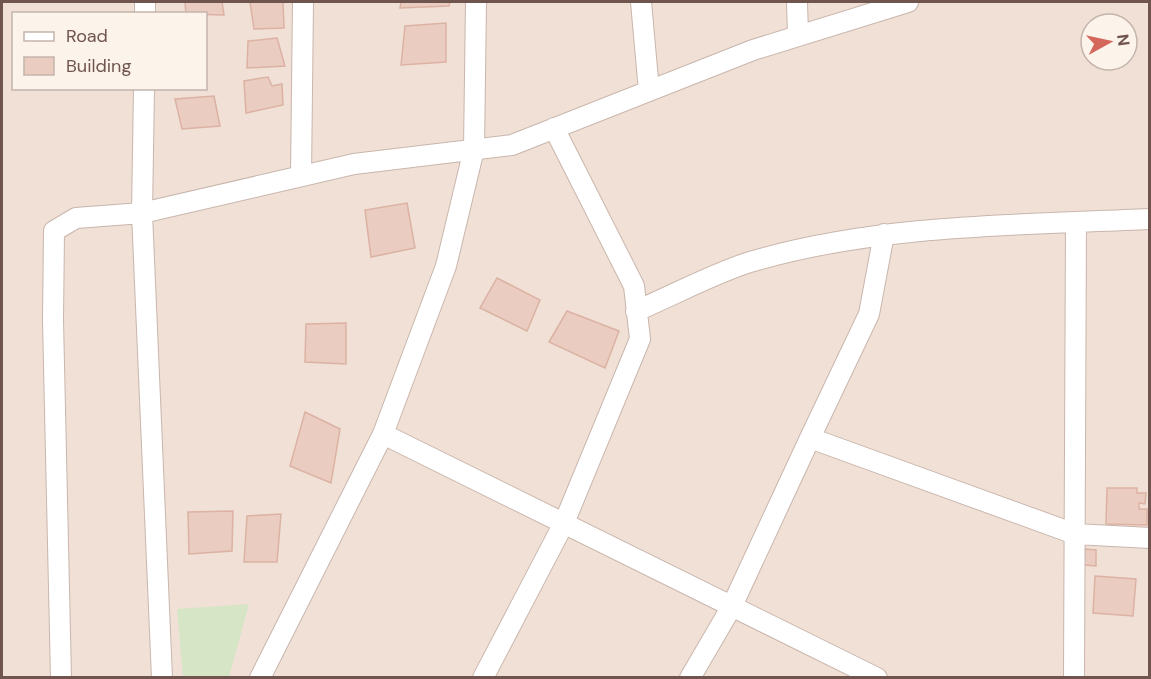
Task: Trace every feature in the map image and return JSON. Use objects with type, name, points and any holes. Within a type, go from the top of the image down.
[{"type":"street","points":[[301,176],[303,2]]},
{"type":"street","points":[[260,678],[383,434],[446,266],[474,149],[476,2]]},
{"type":"street","points":[[641,2],[649,91]]},
{"type":"street","points":[[797,2],[798,36]]},
{"type":"street","points":[[61,678],[53,320],[54,231],[76,219],[142,213],[354,164],[512,145],[753,50],[908,2]]},
{"type":"street","points":[[144,90],[142,213],[162,678]]},
{"type":"street","points":[[483,678],[564,523],[640,339],[634,286],[554,128]]},
{"type":"street","points":[[636,311],[749,263],[856,237],[1149,219]]},
{"type":"street","points":[[1074,678],[1076,222]]},
{"type":"street","points":[[690,678],[732,606],[869,314],[884,234]]},
{"type":"street","points":[[383,434],[877,678]]},
{"type":"street","points":[[810,438],[1075,534],[1149,538]]},
{"type":"shaded area","points":[[2,2],[1149,2],[1149,677],[2,677]]},
{"type":"green space","points":[[249,604],[229,677],[183,677],[177,609]]},
{"type":"building","points":[[185,2],[222,2],[224,15],[207,15],[207,12],[186,12]]},
{"type":"building","points":[[250,2],[283,2],[284,28],[254,29]]},
{"type":"building","points":[[401,2],[450,2],[449,6],[400,8]]},
{"type":"building","points":[[446,23],[446,62],[401,65],[405,26]]},
{"type":"building","points":[[277,38],[285,66],[247,68],[248,41]]},
{"type":"building","points":[[268,77],[272,86],[282,84],[283,105],[246,113],[244,81]]},
{"type":"building","points":[[214,96],[220,126],[182,129],[175,99]]},
{"type":"building","points":[[407,203],[415,248],[371,257],[365,210]]},
{"type":"building","points":[[497,278],[540,300],[527,331],[480,308]]},
{"type":"building","points":[[567,311],[619,331],[605,368],[549,342]]},
{"type":"building","points":[[346,323],[346,364],[305,362],[306,324]]},
{"type":"building","points":[[305,412],[340,429],[331,483],[290,466]]},
{"type":"building","points":[[1107,488],[1137,488],[1137,493],[1146,493],[1145,504],[1139,503],[1139,509],[1147,509],[1147,525],[1106,524]]},
{"type":"building","points":[[233,511],[232,551],[189,554],[188,512]]},
{"type":"building","points":[[281,514],[277,562],[244,562],[247,516]]},
{"type":"building","points":[[1085,549],[1096,550],[1096,566],[1084,565]]},
{"type":"building","points":[[1095,576],[1136,579],[1133,616],[1093,613]]}]
